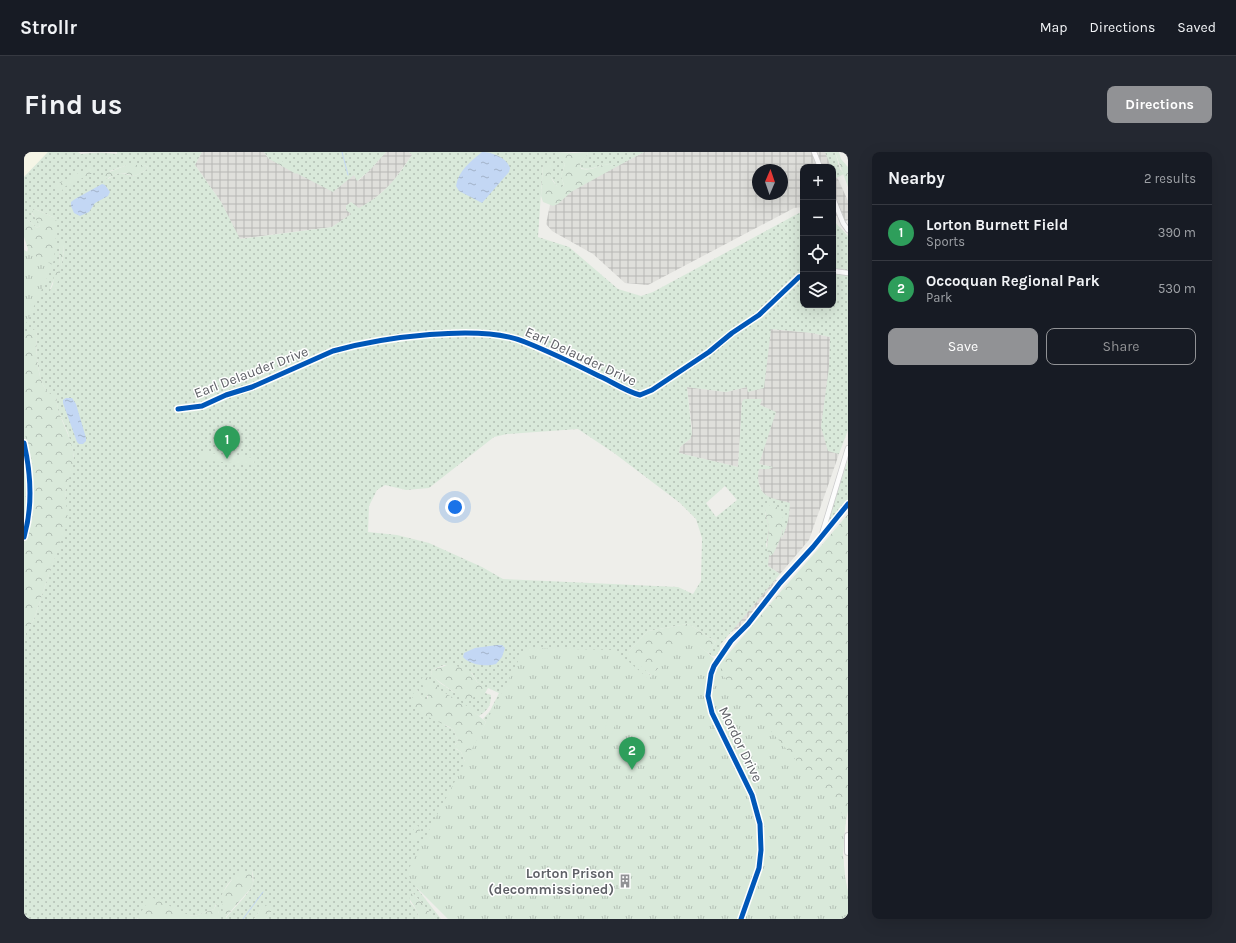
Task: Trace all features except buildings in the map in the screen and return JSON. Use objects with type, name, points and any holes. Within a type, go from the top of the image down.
[{"type":"main road","points":[[848,836],[848,852]]},
{"type":"street","points":[[814,152],[819,164]]},
{"type":"street","points":[[834,200],[848,230]]},
{"type":"street","points":[[836,271],[848,273]]},
{"type":"street","name":"Earl Delauder Drive","points":[[178,409],[202,406],[333,351],[344,348],[402,338],[472,333],[508,337],[524,341],[598,375],[628,392],[640,395],[652,390],[709,352],[732,333],[759,315],[800,277]]},
{"type":"street","points":[[24,444],[29,471],[30,494],[29,515],[24,537]]},
{"type":"street","points":[[821,536],[848,448]]},
{"type":"street","name":"Mordor Drive","points":[[741,919],[759,868],[761,850],[760,824],[752,795],[712,713],[708,696],[709,682],[714,666],[731,642],[748,624],[780,583],[813,547],[848,504]]},
{"type":"shaded area","points":[[24,152],[48,152],[24,177]]},
{"type":"shaded area","points":[[202,152],[264,152],[269,159],[354,175],[358,181],[386,152],[409,152],[412,155],[392,183],[373,200],[359,209],[351,202],[346,206],[352,214],[332,227],[239,239],[221,202],[195,165]]},
{"type":"shaded area","points":[[644,152],[826,152],[832,164],[800,164],[800,207],[794,208],[648,285],[625,283],[593,254],[552,231],[546,224],[551,200]]},
{"type":"shaded area","points":[[836,175],[848,201],[848,220],[846,221],[836,216]]},
{"type":"shaded area","points":[[771,329],[812,333],[830,337],[828,450],[839,454],[809,540],[780,574],[768,566],[765,495],[758,481],[759,469],[772,467],[759,464],[775,412],[760,405],[761,399],[742,402],[738,467],[679,453],[680,447],[690,439],[692,428],[687,387],[726,392],[747,387],[748,392]]},
{"type":"shaded area","points":[[762,570],[779,582],[740,628],[731,632],[720,619]]},
{"type":"green space","points":[[48,152],[78,152],[81,154],[99,152],[117,154],[117,152],[202,152],[195,165],[221,202],[240,239],[332,227],[351,214],[346,210],[346,206],[351,202],[359,208],[383,191],[395,179],[412,155],[409,152],[557,152],[556,153],[565,164],[561,176],[564,185],[558,188],[549,174],[551,164],[543,164],[538,237],[569,247],[618,289],[641,296],[653,292],[800,213],[800,308],[836,308],[836,223],[848,236],[848,430],[839,454],[828,451],[821,427],[829,367],[830,337],[812,333],[771,329],[764,388],[748,392],[747,387],[726,392],[687,387],[692,434],[690,439],[680,447],[679,453],[738,467],[742,402],[744,399],[762,399],[760,405],[776,412],[759,464],[773,467],[769,469],[759,469],[759,483],[761,490],[766,495],[774,499],[790,503],[788,522],[781,539],[783,530],[765,512],[769,528],[766,545],[769,555],[768,566],[780,574],[720,645],[720,650],[716,656],[712,656],[708,653],[716,642],[687,624],[648,631],[629,651],[651,676],[658,669],[675,684],[486,722],[483,719],[490,711],[499,693],[488,688],[485,693],[491,695],[490,705],[485,712],[479,716],[443,693],[427,677],[424,688],[427,693],[427,699],[422,698],[419,695],[417,689],[412,698],[446,726],[453,729],[458,741],[455,745],[456,749],[461,752],[466,764],[432,834],[416,887],[441,919],[435,919],[412,892],[410,902],[417,911],[419,919],[266,919],[271,912],[260,910],[254,919],[219,919],[216,904],[214,909],[195,916],[189,915],[137,918],[138,919],[24,919],[24,641],[26,633],[34,619],[67,521],[65,492],[74,456],[68,433],[58,410],[56,397],[49,394],[41,380],[37,361],[37,332],[25,337],[24,339],[24,324],[55,218],[35,209],[32,214],[39,222],[40,226],[37,228],[27,219],[24,220],[24,177]],"holes":[[[127,165],[144,165],[148,167],[146,170],[135,176],[119,173],[108,179],[110,171]],[[60,245],[64,245],[63,258],[55,291],[50,289],[59,266]],[[578,429],[614,453],[680,503],[696,519],[702,538],[701,581],[693,594],[678,587],[503,579],[482,567],[429,543],[397,535],[368,532],[369,506],[377,490],[385,485],[406,490],[429,488],[494,437],[507,434]],[[725,486],[737,500],[716,517],[706,503]],[[444,665],[472,673],[477,682],[483,685],[455,693],[440,683],[431,674],[432,670]],[[252,870],[252,886],[226,918],[222,895],[225,889],[234,878]]]},
{"type":"green space","points":[[264,152],[386,152],[369,171],[357,181],[354,175],[333,192],[269,159]]},
{"type":"green space","points":[[587,152],[644,152],[616,167],[611,165],[602,165],[591,169],[581,168],[580,164],[588,154]]},
{"type":"green space","points":[[587,152],[588,154],[580,164],[581,169],[591,169],[602,165],[611,165],[616,167],[571,192],[558,204],[553,206],[543,202],[541,196],[543,164],[552,164],[550,174],[553,182],[558,187],[562,187],[564,185],[561,176],[565,164],[555,153]]},
{"type":"green space","points":[[825,152],[835,152],[840,169],[844,174],[836,178],[836,164],[830,164]]},
{"type":"green space","points":[[835,152],[839,152],[841,159],[848,167],[848,187]]},
{"type":"green space","points":[[274,159],[280,160],[289,165],[297,171],[296,174],[273,161]]},
{"type":"green space","points":[[127,165],[144,165],[148,167],[146,170],[135,176],[119,173],[101,180],[101,176],[104,174]]},
{"type":"green space","points":[[97,167],[97,171],[64,187],[62,191],[57,190],[56,186],[59,183],[82,171]]},
{"type":"green space","points":[[35,209],[55,218],[57,222],[54,260],[48,274],[26,255],[28,249],[24,237],[24,220],[27,219],[37,228],[40,226],[32,213]]},
{"type":"green space","points":[[60,245],[64,245],[61,268],[55,291],[53,292],[50,291],[53,284],[54,274],[59,266]]},
{"type":"green space","points":[[24,250],[53,265],[24,328]]},
{"type":"green space","points":[[35,329],[37,332],[37,361],[41,380],[49,393],[56,396],[58,409],[74,454],[74,461],[65,492],[68,521],[34,619],[26,633],[24,641],[24,339],[28,333]]},
{"type":"green space","points":[[24,424],[33,466],[35,508],[24,552]]},
{"type":"green space","points":[[200,452],[255,458],[254,465],[200,460]]},
{"type":"green space","points":[[848,459],[848,500],[830,521],[828,520]]},
{"type":"green space","points":[[771,504],[777,507],[781,512],[783,517],[783,528],[782,535],[774,552],[770,556],[767,550],[769,528],[765,509]]},
{"type":"green space","points":[[848,514],[848,811],[844,831],[843,854],[848,893],[848,918],[751,919],[719,665]]},
{"type":"green space","points":[[687,624],[716,642],[708,653],[684,636],[652,676],[624,652],[629,651],[648,631]]},
{"type":"green space","points":[[684,635],[708,653],[722,667],[719,671],[846,818],[843,854],[848,893],[848,917],[846,919],[448,919],[405,876],[525,648],[615,650],[649,679],[658,669],[658,665]]},
{"type":"green space","points":[[451,664],[470,671],[477,682],[483,685],[485,689],[482,693],[478,696],[467,699],[455,693],[431,674],[432,670]]},
{"type":"green space","points":[[425,675],[440,690],[467,706],[486,722],[466,764],[461,752],[454,747],[458,741],[453,729],[428,717],[416,708],[413,703],[412,697],[416,689],[422,698],[427,699],[428,697],[422,682],[423,676]]},
{"type":"green space","points":[[608,719],[616,722],[612,734],[604,732]]},
{"type":"green space","points":[[416,824],[419,827],[421,834],[416,842],[414,842],[410,837]]},
{"type":"green space","points":[[252,870],[253,883],[251,888],[224,919],[223,892],[236,874]]},
{"type":"green space","points":[[412,892],[435,919],[419,919],[417,911],[409,898]]},
{"type":"green space","points":[[151,897],[189,915],[195,916],[214,909],[217,904],[219,919],[138,919]]},
{"type":"green space","points":[[270,903],[272,904],[271,912],[266,919],[254,919],[260,910]]},
{"type":"water","points":[[482,152],[499,156],[506,161],[510,168],[509,172],[482,203],[459,191],[456,186],[457,180],[462,171]]},
{"type":"water","points":[[102,184],[105,185],[110,192],[108,196],[95,203],[89,212],[80,216],[74,213],[71,202]]},
{"type":"water","points":[[66,398],[72,398],[76,404],[86,438],[86,441],[83,444],[79,444],[77,442],[63,403],[63,400]]},
{"type":"water","points":[[502,645],[505,648],[502,657],[496,664],[478,665],[466,660],[463,657],[464,653],[475,648]]},
{"type":"waterway","points":[[342,152],[348,175]]},
{"type":"waterway","points":[[243,919],[263,892]]},
{"type":"cycle path","points":[[178,409],[202,406],[226,395],[252,387],[333,351],[376,341],[402,337],[457,333],[506,336],[525,342],[640,395],[652,390],[709,352],[732,333],[759,315],[800,277]]},
{"type":"cycle path","points":[[24,443],[30,490],[29,514],[24,537]]},
{"type":"cycle path","points":[[741,919],[759,868],[761,850],[760,824],[752,795],[712,713],[708,696],[711,674],[714,666],[731,641],[748,624],[780,583],[813,547],[848,504]]},
{"type":"place","name":"Lorton Burnett Field","points":[[227,459]]},
{"type":"place","name":"Occoquan Regional Park","points":[[632,770]]},
{"type":"place","name":"Lorton Prison (decommissioned)","points":[[625,881]]}]
